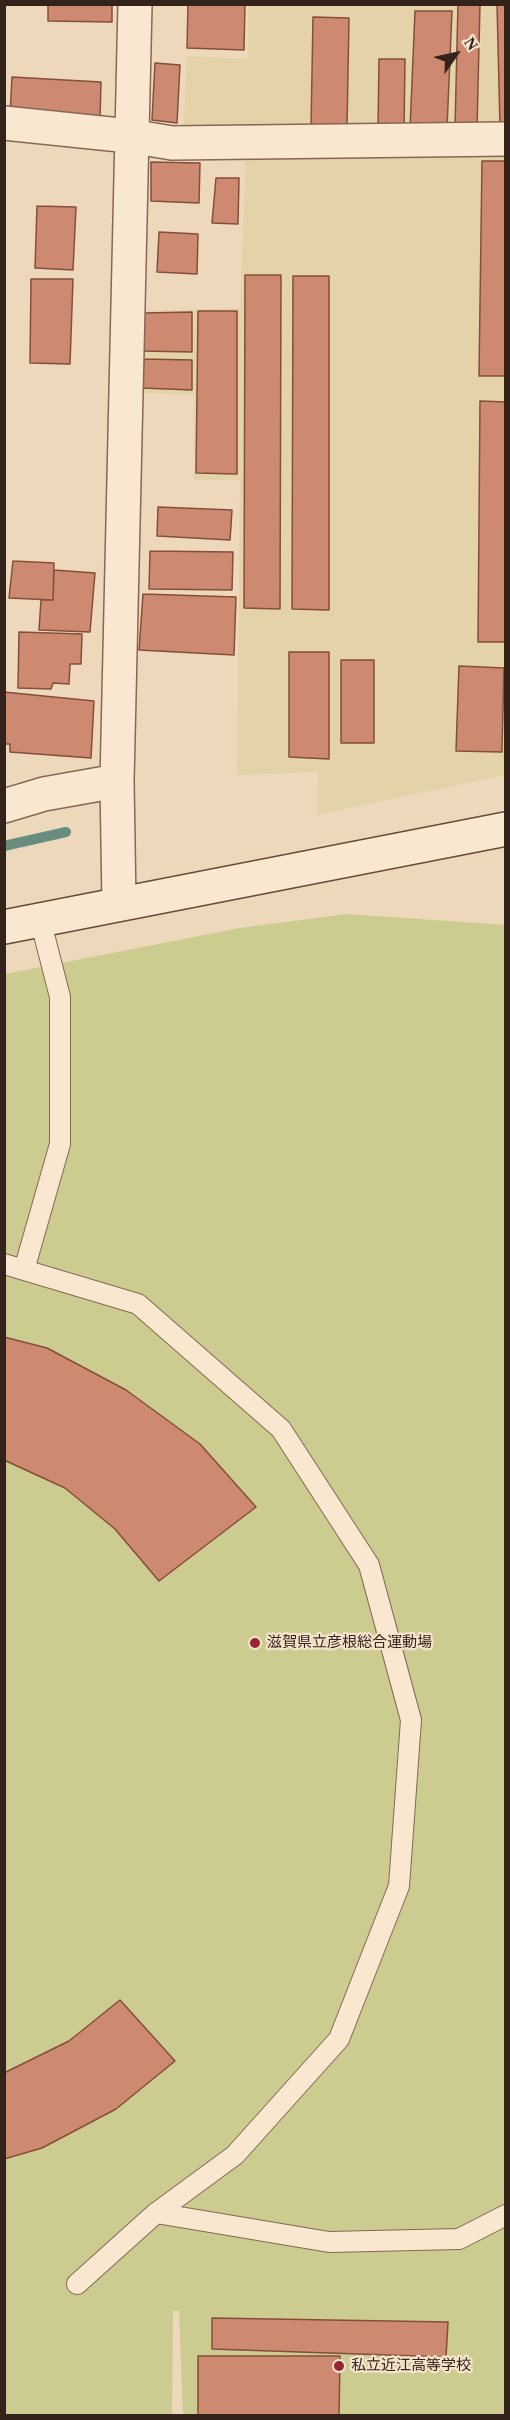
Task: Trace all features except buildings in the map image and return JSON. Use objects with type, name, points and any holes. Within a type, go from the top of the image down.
[{"type":"street","points":[[119,904],[117,781],[130,136],[135,4]]},
{"type":"street","points":[[4,123],[130,136],[172,143],[506,139]]},
{"type":"street","points":[[4,806],[44,794],[117,781]]},
{"type":"street","points":[[4,927],[506,829]]},
{"type":"lane","points":[[24,1270],[60,1144],[60,997],[39,919]]},
{"type":"lane","points":[[4,1264],[138,1304],[281,1429],[369,1566],[411,1720],[399,1886],[339,2039],[235,2155],[156,2213],[76,2284]]},
{"type":"lane","points":[[156,2213],[329,2242],[459,2238],[506,2215]]},
{"type":"shaded area","points":[[248,5],[505,5],[505,775],[317,815],[318,772],[237,775],[240,480],[194,480],[194,395],[141,393],[142,311],[240,308],[247,131],[183,132],[187,56],[248,59]]},
{"type":"shaded area","name":"滋賀県立彦根総合運動場","points":[[347,914],[505,925],[505,2415],[183,2415],[179,2311],[173,2311],[172,2415],[5,2416],[5,974],[240,928]]},
{"type":"waterway","points":[[4,846],[66,832]]},
{"type":"place","name":"滋賀県立彦根総合運動場","points":[[255,1643]]},
{"type":"place","name":"私立近江高等学校","points":[[339,2366]]}]
